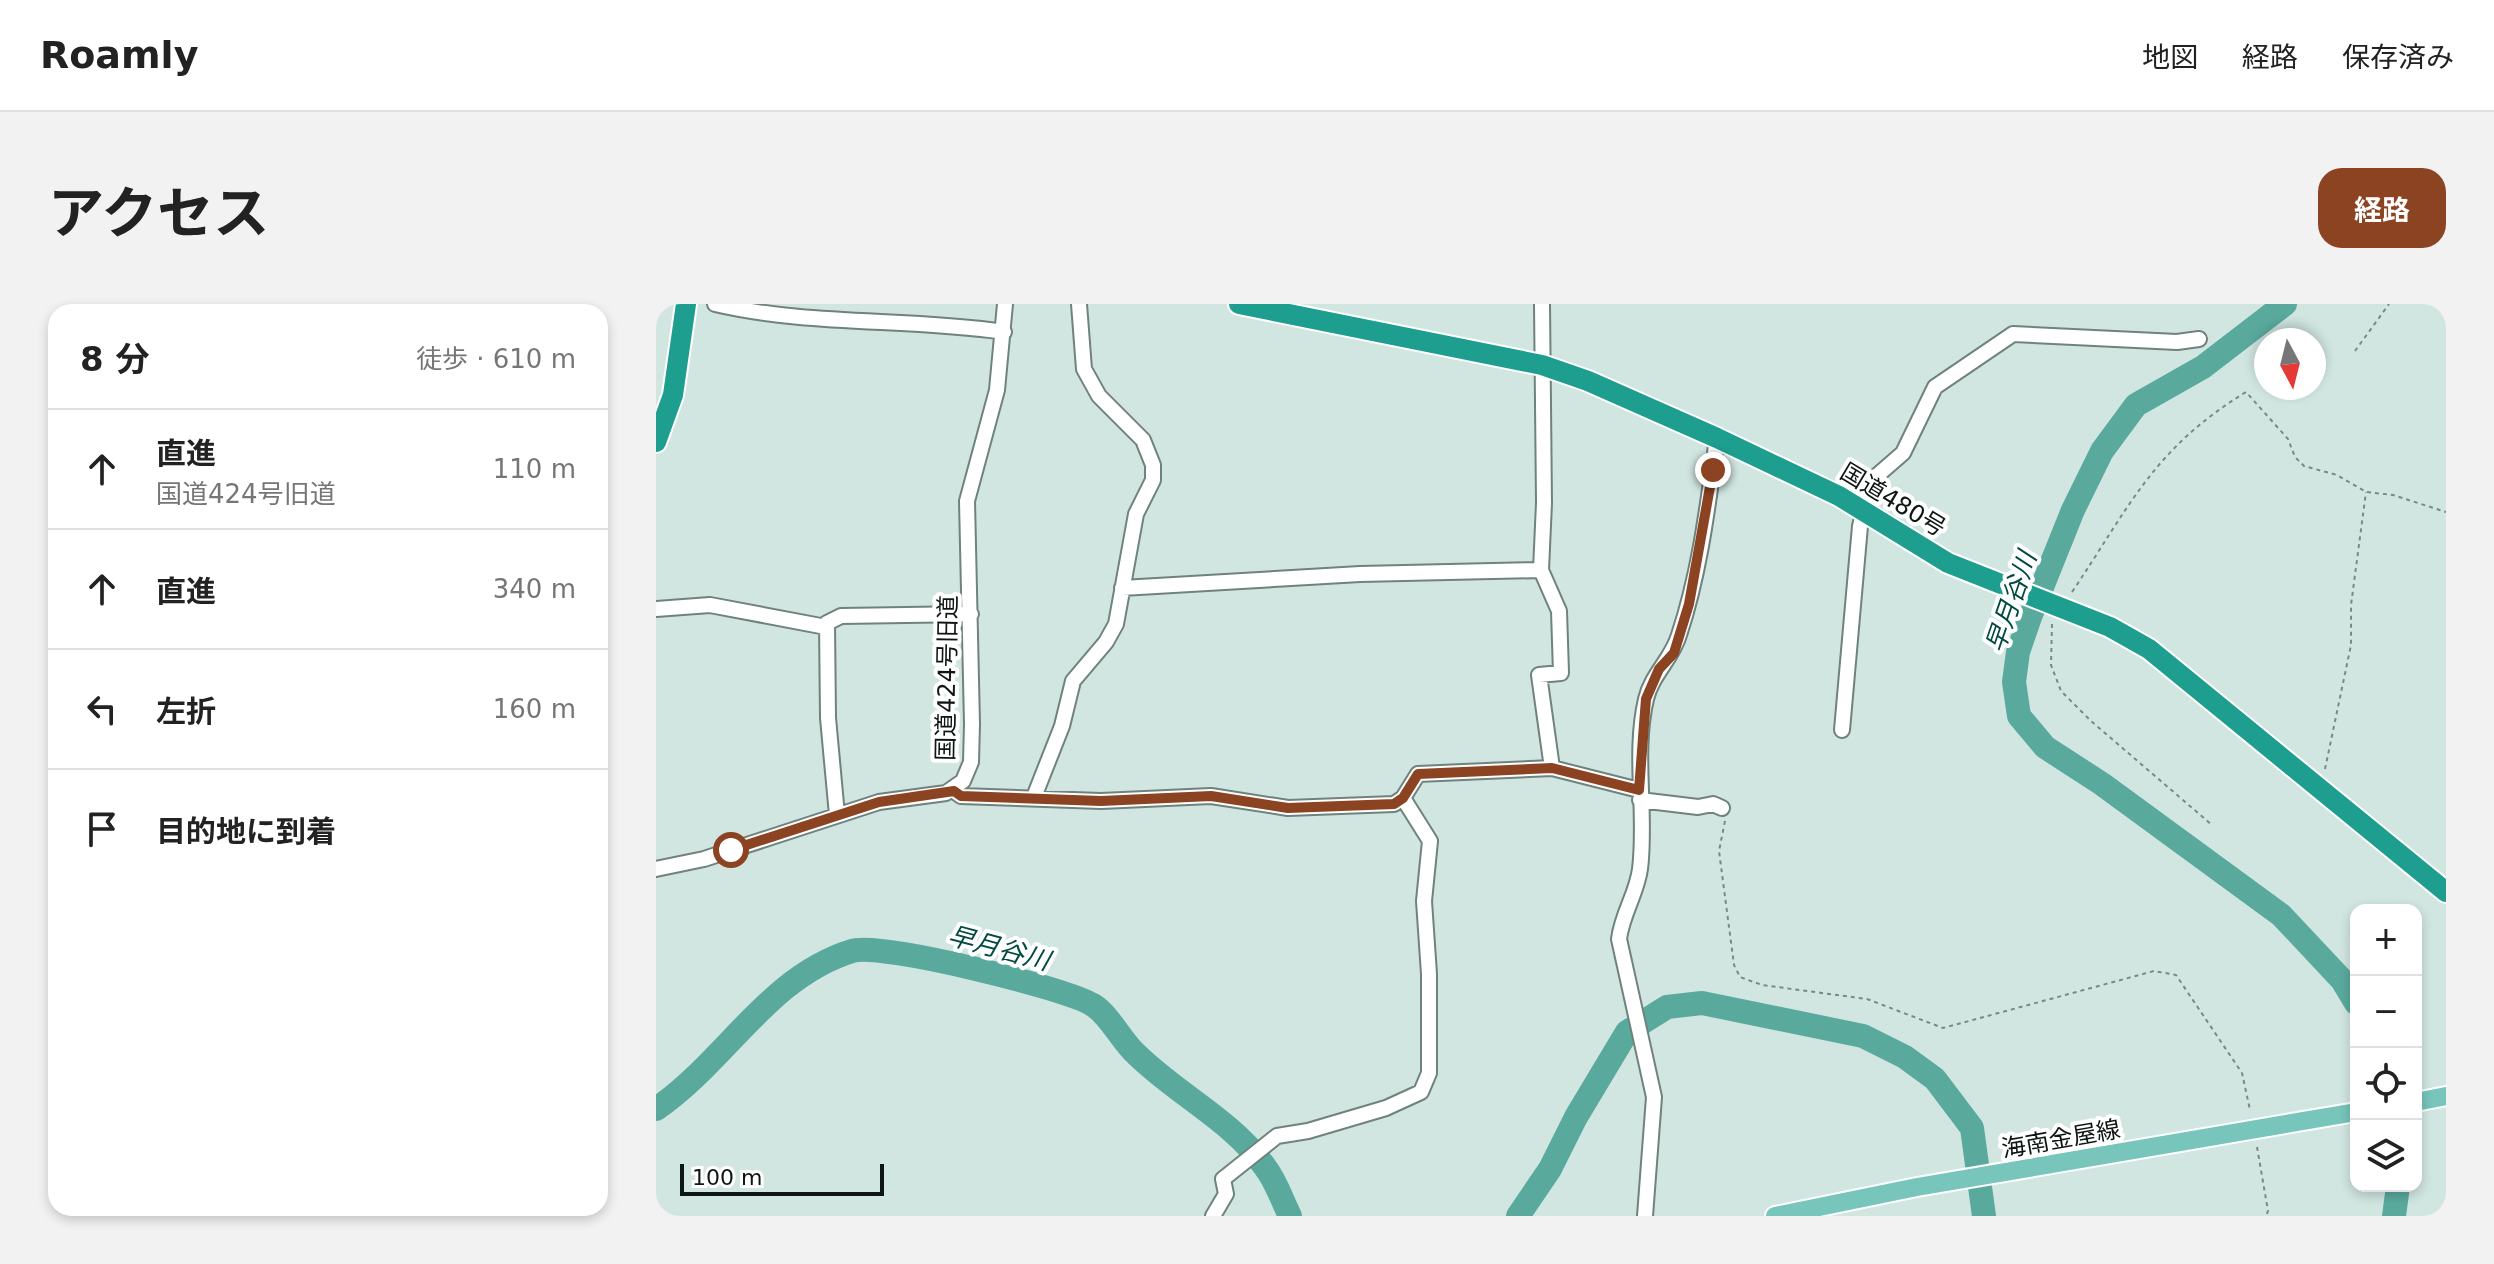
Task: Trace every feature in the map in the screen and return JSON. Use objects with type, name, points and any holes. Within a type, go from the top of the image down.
[{"type":"highway","points":[[656,442],[673,395],[686,304]]},
{"type":"highway","name":"国道480号","points":[[1239,304],[1542,365],[1588,381],[1839,496],[1948,563],[2110,627],[2149,649],[2446,892]]},
{"type":"main road","points":[[2422,1101],[2446,1096]]},
{"type":"main road","name":"海南金屋線","points":[[1775,1216],[1917,1187],[2350,1113]]},
{"type":"street","name":"国道424号旧道","points":[[656,869],[704,859],[879,802],[954,791],[963,781],[971,762],[969,491],[992,416],[1005,304]]},
{"type":"street","points":[[1034,797],[1062,726],[1073,681],[1106,642],[1116,624],[1136,514],[1153,480],[1153,465],[1143,440],[1099,396],[1084,369],[1079,304]]},
{"type":"street","points":[[1542,304],[1544,503],[1541,570],[1559,611],[1561,673],[1539,675],[1552,768]]},
{"type":"street","points":[[721,306],[853,321],[953,325],[1004,332]]},
{"type":"street","points":[[1842,730],[1864,511],[1872,480],[1903,453],[1935,387],[2013,334],[2147,341],[2199,339]]},
{"type":"street","points":[[1645,1216],[1654,1097],[1619,939],[1621,918],[1639,873],[1642,837],[1639,795],[1646,699],[1659,669],[1674,653],[1689,604],[1717,438]]},
{"type":"street","points":[[1122,588],[1345,575],[1541,570]]},
{"type":"street","points":[[656,609],[710,605],[826,627]]},
{"type":"street","points":[[837,815],[832,787],[826,627],[829,620],[841,616],[971,614]]},
{"type":"street","points":[[954,791],[961,796],[1101,801],[1211,796],[1288,808],[1394,804],[1403,798],[1418,774],[1552,768],[1639,795],[1698,807],[1713,804],[1722,808]]},
{"type":"street","points":[[1213,1216],[1226,1194],[1223,1179],[1277,1136],[1308,1131],[1386,1108],[1421,1092],[1429,1073],[1429,974],[1424,901],[1430,841],[1403,798]]},
{"type":"path","points":[[2355,351],[2389,304]]},
{"type":"path","points":[[2212,825],[2081,713],[2057,685],[2051,665],[2049,632],[2058,607],[2127,504],[2161,459],[2181,439],[2246,392],[2288,439],[2301,464],[2337,475],[2366,492],[2408,498],[2446,512]]},
{"type":"path","points":[[2327,794],[2324,757],[2351,645],[2351,605],[2366,492]]},
{"type":"path","points":[[1722,808],[1726,825],[1719,851],[1734,965],[1740,977],[1762,985],[1867,999],[1943,1028],[2154,971],[2176,975],[2242,1073],[2250,1110]]},
{"type":"path","points":[[2257,1146],[2268,1211],[2266,1216]]},
{"type":"waterway","name":"早月谷川","points":[[2285,304],[2203,367],[2136,405],[2102,451],[2073,510],[2030,617],[2018,652],[2014,682],[2019,716],[2045,747],[2102,784],[2281,915],[2342,980],[2350,993]]},
{"type":"waterway","name":"早月谷川","points":[[656,1109],[704,1068],[772,1000],[822,963],[852,951],[898,953],[1012,978],[1093,1005],[1149,1066],[1219,1120],[1251,1150],[1272,1178],[1290,1216]]},
{"type":"waterway","name":"早月谷川","points":[[1518,1216],[1550,1169],[1576,1117],[1627,1032],[1667,1007],[1702,1003],[1863,1036],[1905,1057],[1935,1079],[1972,1128],[1984,1216]]},
{"type":"waterway","name":"早月谷川","points":[[2394,1216],[2397,1192]]},
{"type":"route","points":[[731,850],[879,802],[954,791],[961,796],[1101,801],[1211,796],[1288,808],[1394,804],[1403,798],[1418,774],[1552,768],[1639,790],[1646,699],[1659,669],[1674,653],[1689,604],[1713,470]]}]
